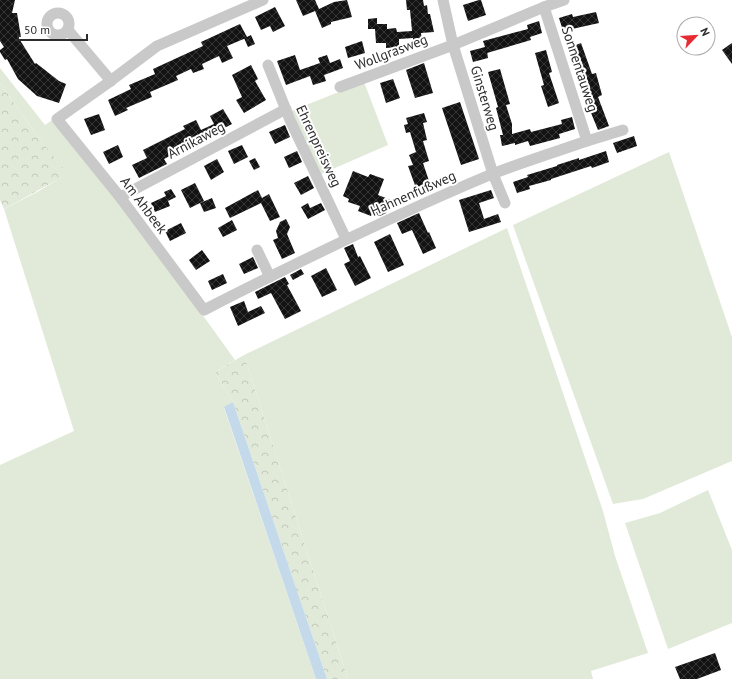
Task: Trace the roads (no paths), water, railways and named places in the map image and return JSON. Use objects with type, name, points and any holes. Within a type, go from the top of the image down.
[{"type":"street","points":[[68,30],[111,81],[157,46],[263,0]]},
{"type":"street","name":"Ginsterweg","points":[[443,0],[452,45],[493,174],[505,203]]},
{"type":"street","points":[[452,45],[564,0]]},
{"type":"street","name":"Sonnentauweg","points":[[544,7],[587,141]]},
{"type":"street","name":"Wollgrasweg","points":[[340,87],[452,45]]},
{"type":"street","name":"Ehrenpreisweg","points":[[268,64],[286,109],[346,239]]},
{"type":"street","name":"Am Ahbeek","points":[[111,81],[57,119],[120,197],[204,310]]},
{"type":"street","name":"Arnikaweg","points":[[120,197],[286,109]]},
{"type":"street","points":[[493,174],[623,130]]},
{"type":"street","name":"Hahnenfußweg","points":[[204,310],[346,239],[493,174]]},
{"type":"street","points":[[257,250],[270,277]]},
{"type":"water","points":[[233,402],[327,679],[316,679],[224,407]]}]
